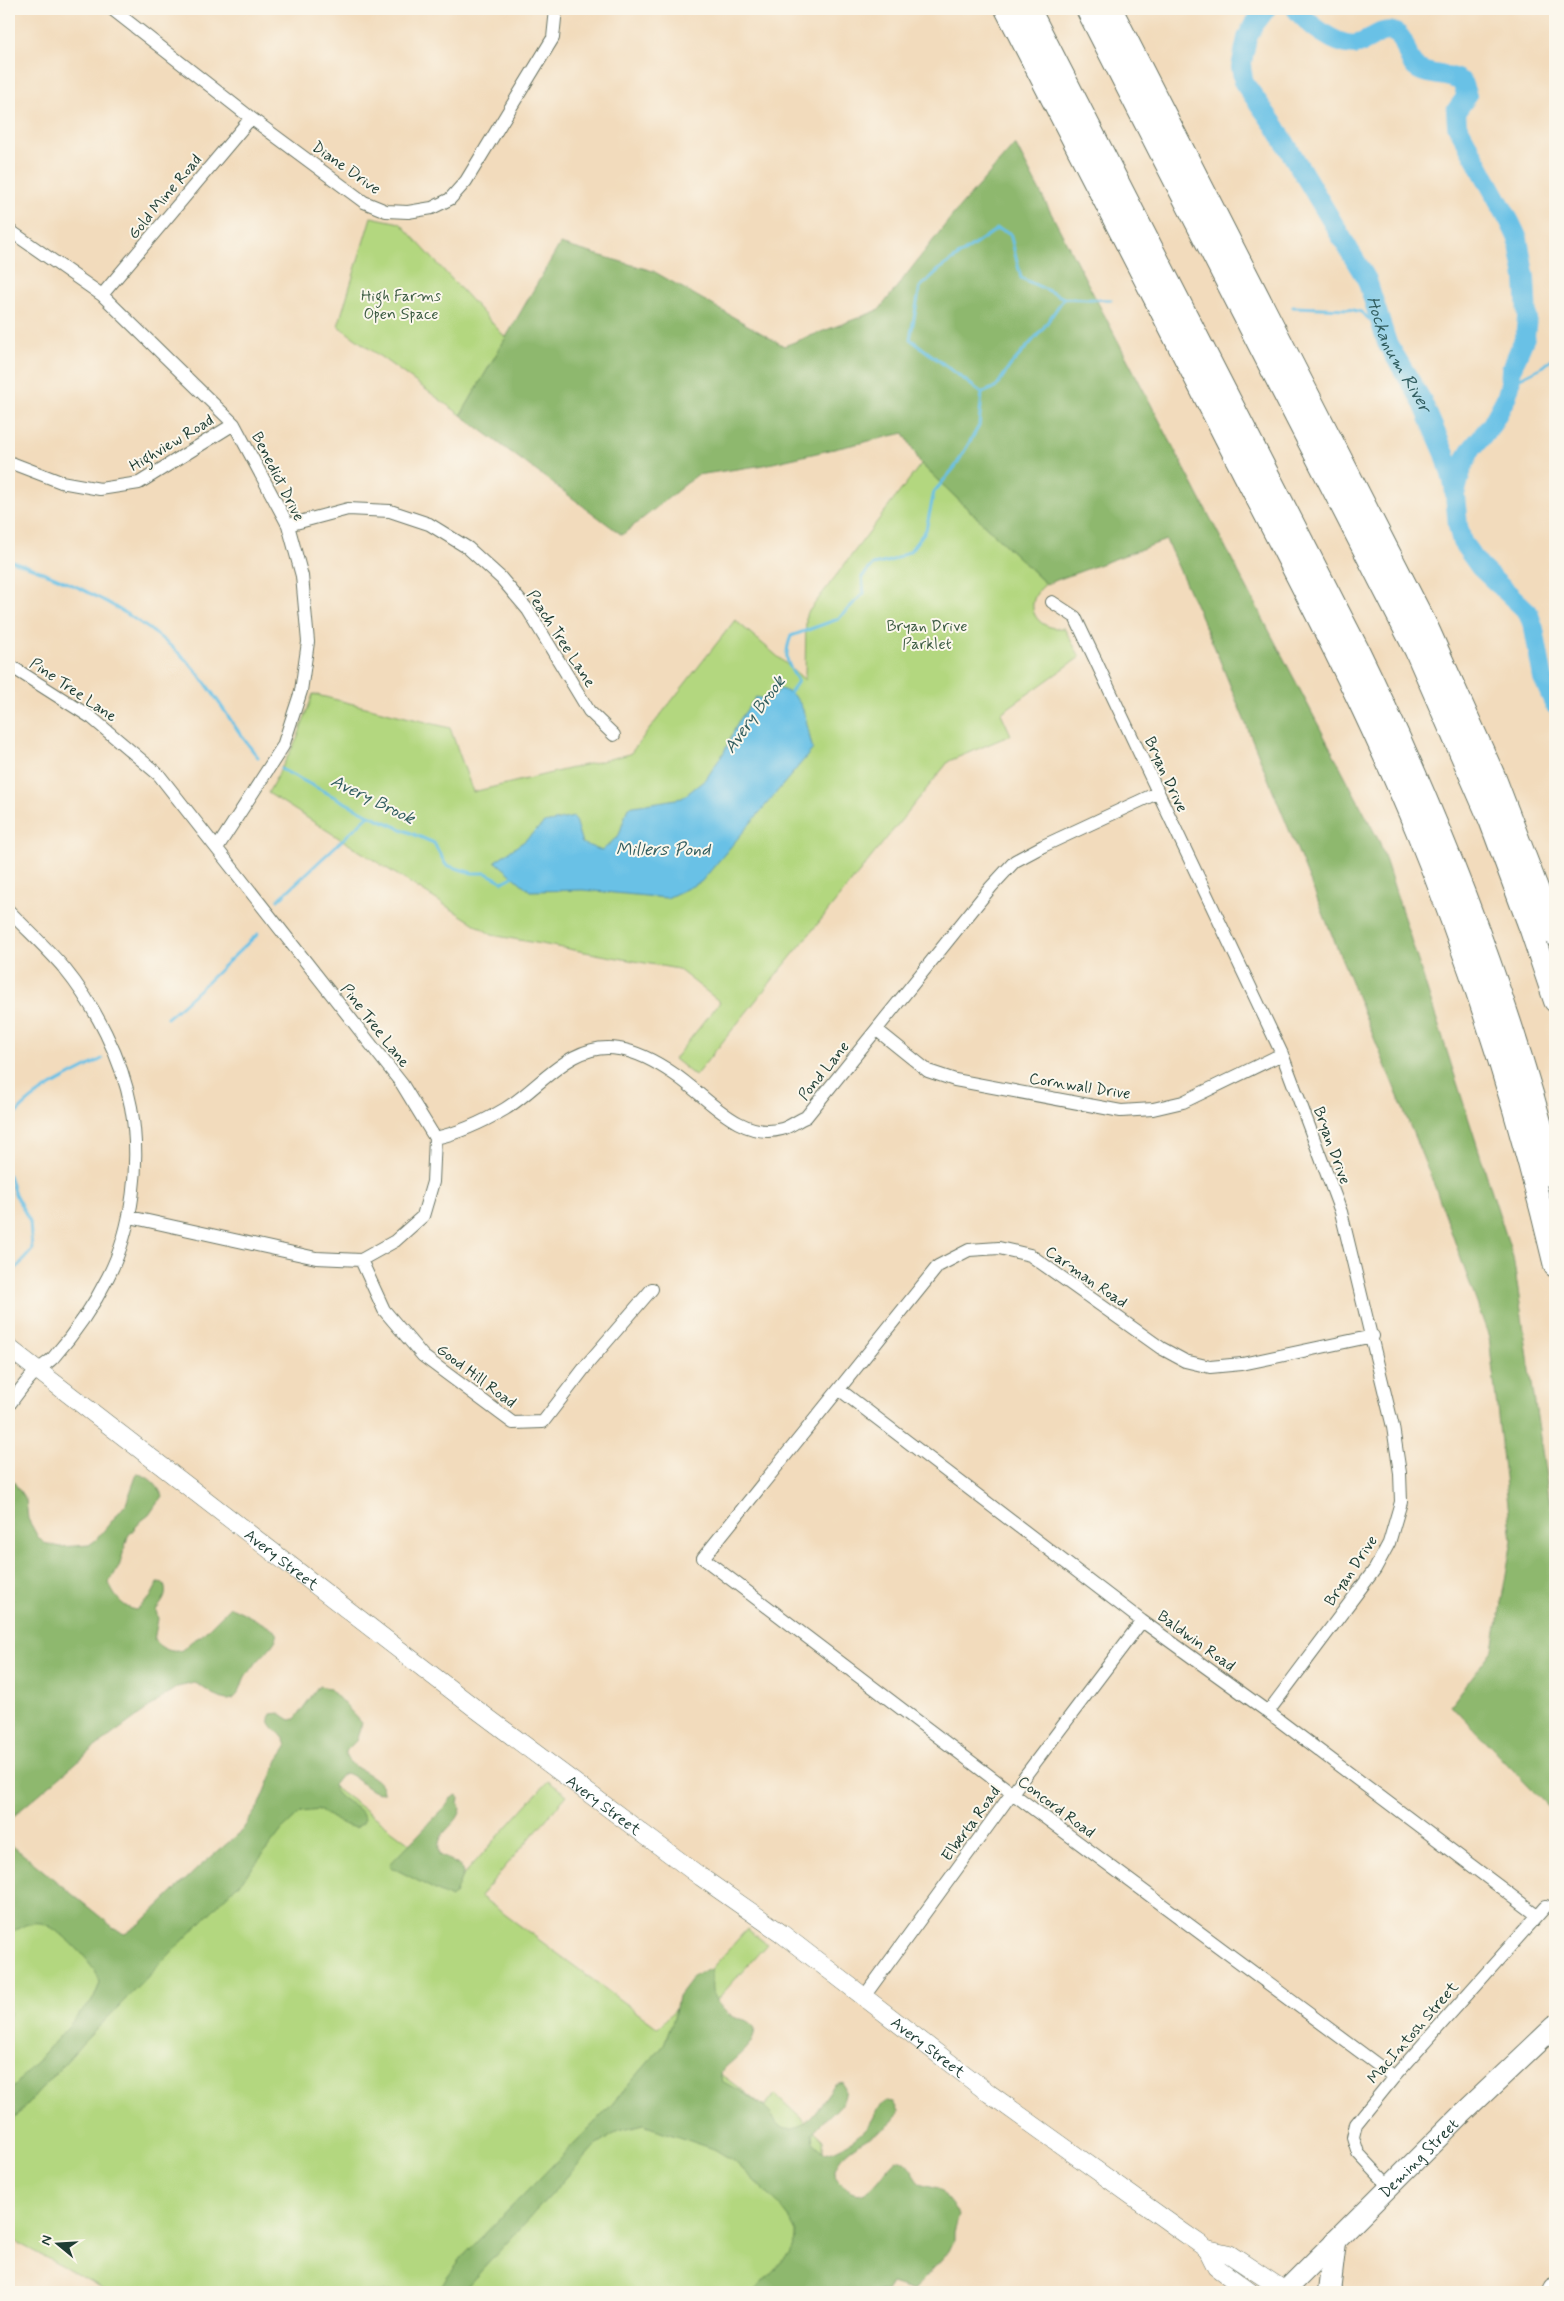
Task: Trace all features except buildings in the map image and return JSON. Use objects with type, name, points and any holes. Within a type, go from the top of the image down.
[{"type":"highway","points":[[1006,9],[1339,659],[1398,786],[1450,918],[1487,1022],[1524,1143],[1555,1266]]},
{"type":"highway","points":[[1029,9],[1358,650],[1396,730],[1443,839],[1480,937],[1526,1078],[1555,1178]]},
{"type":"highway","points":[[1087,9],[1412,643],[1490,820],[1555,1001]]},
{"type":"highway","points":[[1111,9],[1428,629],[1498,785],[1555,933]]},
{"type":"highway","points":[[1329,2292],[1335,2242]]},
{"type":"main road","name":"Avery Street","points":[[9,1348],[476,1708],[701,1877],[781,1933],[990,2094],[1155,2214],[1207,2249],[1229,2254],[1285,2292]]},
{"type":"main road","name":"Deming Street","points":[[1285,2292],[1390,2186],[1555,2026]]},
{"type":"main road","name":"Avery Street","points":[[1207,2249],[1216,2267],[1250,2292]]},
{"type":"street","name":"Diane Drive","points":[[112,9],[250,118],[364,202],[386,211],[408,212],[432,208],[450,199],[466,181],[553,38],[556,9]]},
{"type":"street","name":"Gold Mine Road","points":[[102,295],[250,118]]},
{"type":"street","name":"Benedict Drive","points":[[9,230],[102,295],[234,424],[288,525],[302,576],[308,642],[301,691],[283,746],[217,848]]},
{"type":"street","name":"Highview Road","points":[[9,462],[61,482],[80,486],[100,489],[139,483],[234,424]]},
{"type":"street","name":"Peach Tree Lane","points":[[288,525],[348,509],[390,511],[429,524],[468,548],[501,578],[528,610],[589,711],[614,735]]},
{"type":"street","name":"Bryan Drive","points":[[1052,602],[1075,618],[1282,1054],[1341,1212],[1393,1427],[1400,1474],[1401,1502],[1389,1543],[1375,1569],[1268,1712]]},
{"type":"street","name":"Pine Tree Lane","points":[[9,665],[92,718],[152,769],[217,848],[402,1084],[435,1138]]},
{"type":"street","name":"Pond Lane","points":[[435,1138],[456,1134],[506,1109],[568,1061],[594,1050],[618,1048],[644,1056],[675,1074],[730,1119],[757,1130],[782,1129],[806,1116],[991,887],[1015,861],[1157,793]]},
{"type":"street","points":[[9,911],[64,969],[80,990],[105,1035],[122,1073],[131,1107],[135,1174],[130,1216],[109,1276],[86,1314],[52,1359],[36,1370],[9,1405]]},
{"type":"street","name":"Cornwall Drive","points":[[877,1030],[928,1071],[955,1080],[1121,1111],[1153,1109],[1183,1102],[1282,1054]]},
{"type":"street","points":[[130,1216],[316,1258],[361,1260],[395,1241],[423,1216],[433,1182],[435,1138]]},
{"type":"street","name":"Carman Road","points":[[703,1558],[938,1266],[969,1250],[999,1248],[1030,1255],[1161,1348],[1186,1361],[1210,1367],[1242,1364],[1372,1336]]},
{"type":"street","name":"Good Hill Road","points":[[361,1260],[384,1310],[424,1356],[513,1423],[543,1422],[589,1362],[652,1289]]},
{"type":"street","name":"Baldwin Road","points":[[840,1390],[1142,1621],[1268,1712],[1537,1916]]},
{"type":"street","name":"Concord Road","points":[[703,1558],[1012,1793],[1394,2077]]},
{"type":"street","name":"Elberta Road","points":[[863,1998],[1012,1793],[1142,1621]]},
{"type":"street","name":"MacIntosh Street","points":[[1390,2186],[1362,2157],[1355,2146],[1352,2137],[1359,2120],[1394,2077],[1546,1906]]},
{"type":"green space","points":[[1015,144],[1380,843],[1513,1257],[1555,1537],[1555,1814],[1451,1705],[1493,1649],[1512,1540],[1489,1337],[1437,1192],[1214,646],[1166,540],[1046,584],[921,464],[904,433],[764,465],[697,475],[622,535],[461,415],[560,244],[653,271],[784,346],[879,310],[952,216]]},
{"type":"green space","name":"High Farms Open Space","points":[[371,217],[400,223],[506,338],[461,415],[338,326]]},
{"type":"green space","name":"Bryan Drive Parklet","points":[[921,464],[1046,584],[1038,591],[1034,599],[1034,614],[1045,625],[1054,628],[1064,628],[1080,657],[1001,713],[1011,735],[949,761],[695,1076],[674,1059],[720,1002],[678,969],[492,935],[268,793],[297,739],[313,694],[450,728],[473,792],[630,754],[735,620],[805,680],[806,615]]},
{"type":"green space","points":[[137,1474],[145,1476],[153,1482],[162,1496],[149,1515],[128,1536],[119,1567],[109,1582],[112,1591],[119,1600],[127,1607],[136,1610],[150,1598],[158,1583],[164,1584],[165,1595],[156,1610],[158,1619],[154,1640],[160,1646],[170,1651],[182,1650],[201,1636],[230,1607],[269,1627],[277,1633],[276,1640],[246,1675],[238,1693],[233,1699],[225,1700],[195,1683],[177,1687],[91,1750],[17,1813],[9,1823],[9,1555],[12,1550],[9,1535],[9,1475],[26,1500],[28,1519],[38,1537],[44,1543],[60,1547],[89,1545],[96,1540],[126,1504]]},
{"type":"green space","points":[[319,1686],[329,1688],[362,1723],[356,1741],[346,1751],[346,1757],[355,1766],[379,1782],[383,1793],[373,1791],[346,1773],[341,1775],[333,1785],[338,1795],[362,1813],[365,1818],[363,1823],[355,1828],[340,1823],[320,1810],[301,1812],[282,1830],[247,1875],[82,2044],[9,2125],[9,2092],[94,1998],[100,1983],[85,1957],[67,1939],[49,1926],[41,1923],[32,1923],[9,1934],[9,1843],[119,1932],[125,1934],[141,1923],[198,1868],[241,1832],[260,1804],[278,1760],[287,1747],[284,1738],[270,1722],[271,1714],[279,1713],[290,1720],[295,1719]]},
{"type":"green space","points":[[318,1775],[459,1880],[548,1781],[567,1795],[480,1896],[658,2028],[747,1929],[767,1944],[678,2043],[765,2107],[775,2094],[823,2139],[824,2234],[772,2292],[110,2292],[9,2238],[9,1869],[132,1972]]},
{"type":"green space","points":[[457,1795],[459,1798],[458,1804],[461,1809],[459,1815],[443,1835],[439,1847],[440,1855],[460,1866],[463,1873],[455,1894],[451,1898],[391,1867],[390,1864],[445,1807],[450,1799]]},
{"type":"green space","points":[[708,1969],[712,1971],[712,1991],[719,2005],[734,2018],[748,2021],[755,2028],[751,2042],[720,2073],[722,2081],[757,2101],[780,2125],[789,2129],[803,2124],[818,2108],[830,2090],[835,2085],[843,2083],[845,2091],[840,2105],[812,2134],[813,2142],[825,2153],[854,2139],[868,2126],[883,2103],[887,2101],[893,2102],[898,2111],[895,2119],[888,2126],[845,2154],[837,2164],[834,2175],[847,2189],[855,2193],[862,2193],[875,2184],[897,2159],[905,2162],[920,2183],[938,2188],[959,2214],[954,2232],[954,2240],[949,2251],[915,2289],[910,2290],[891,2284],[886,2292],[753,2292],[789,2254],[796,2238],[796,2232],[789,2218],[778,2204],[734,2161],[714,2149],[643,2125],[619,2131],[595,2146],[462,2292],[436,2292],[466,2253],[606,2111],[664,2044],[674,2018],[678,1996],[694,1975]]},
{"type":"water","name":"Millers Pond","points":[[780,689],[796,698],[801,705],[813,749],[701,882],[667,898],[583,890],[530,891],[495,861],[523,842],[544,823],[574,817],[582,843],[602,851],[619,835],[628,807],[682,798],[706,779],[724,752],[738,722],[756,697],[769,701]]},
{"type":"waterway","name":"Hockanum River","points":[[1266,9],[1253,26],[1247,38],[1241,67],[1244,83],[1275,126],[1367,280],[1387,343],[1421,399],[1445,454],[1454,485],[1458,526],[1462,542],[1480,567],[1528,612],[1534,629],[1543,678],[1555,705]]},
{"type":"waterway","points":[[1296,9],[1315,28],[1341,43],[1358,44],[1379,33],[1388,31],[1398,34],[1415,67],[1426,73],[1451,77],[1462,82],[1467,96],[1456,111],[1457,125],[1518,239],[1525,278],[1527,318],[1525,337],[1511,370],[1510,385],[1506,398],[1492,424],[1470,451],[1462,468],[1456,491]]},
{"type":"waterway","name":"Avery Brook","points":[[789,695],[798,681],[787,660],[787,650],[791,636],[838,619],[864,593],[862,577],[873,565],[891,561],[910,551],[926,530],[934,492],[955,467],[979,426],[982,393],[910,339],[920,287],[941,268],[997,229],[1010,233],[1021,278],[1064,298],[1111,300]]},
{"type":"waterway","points":[[982,393],[996,387],[1010,366],[1042,330],[1064,298]]},
{"type":"waterway","name":"Avery Brook","points":[[1293,307],[1349,309],[1361,312],[1383,331]]},
{"type":"waterway","points":[[1510,383],[1544,366],[1555,356]]},
{"type":"waterway","name":"Avery Brook","points":[[9,560],[79,588],[147,627],[185,659],[195,670],[258,757]]},
{"type":"waterway","name":"Avery Brook","points":[[281,769],[369,815],[434,843],[446,865],[472,873],[486,873],[503,882],[516,875]]},
{"type":"waterway","points":[[278,900],[369,815]]},
{"type":"waterway","points":[[167,1018],[258,934]]},
{"type":"waterway","points":[[9,1125],[16,1114],[37,1095],[50,1086],[102,1059]]},
{"type":"waterway","points":[[9,1175],[14,1192],[30,1222],[32,1250],[13,1272]]}]
